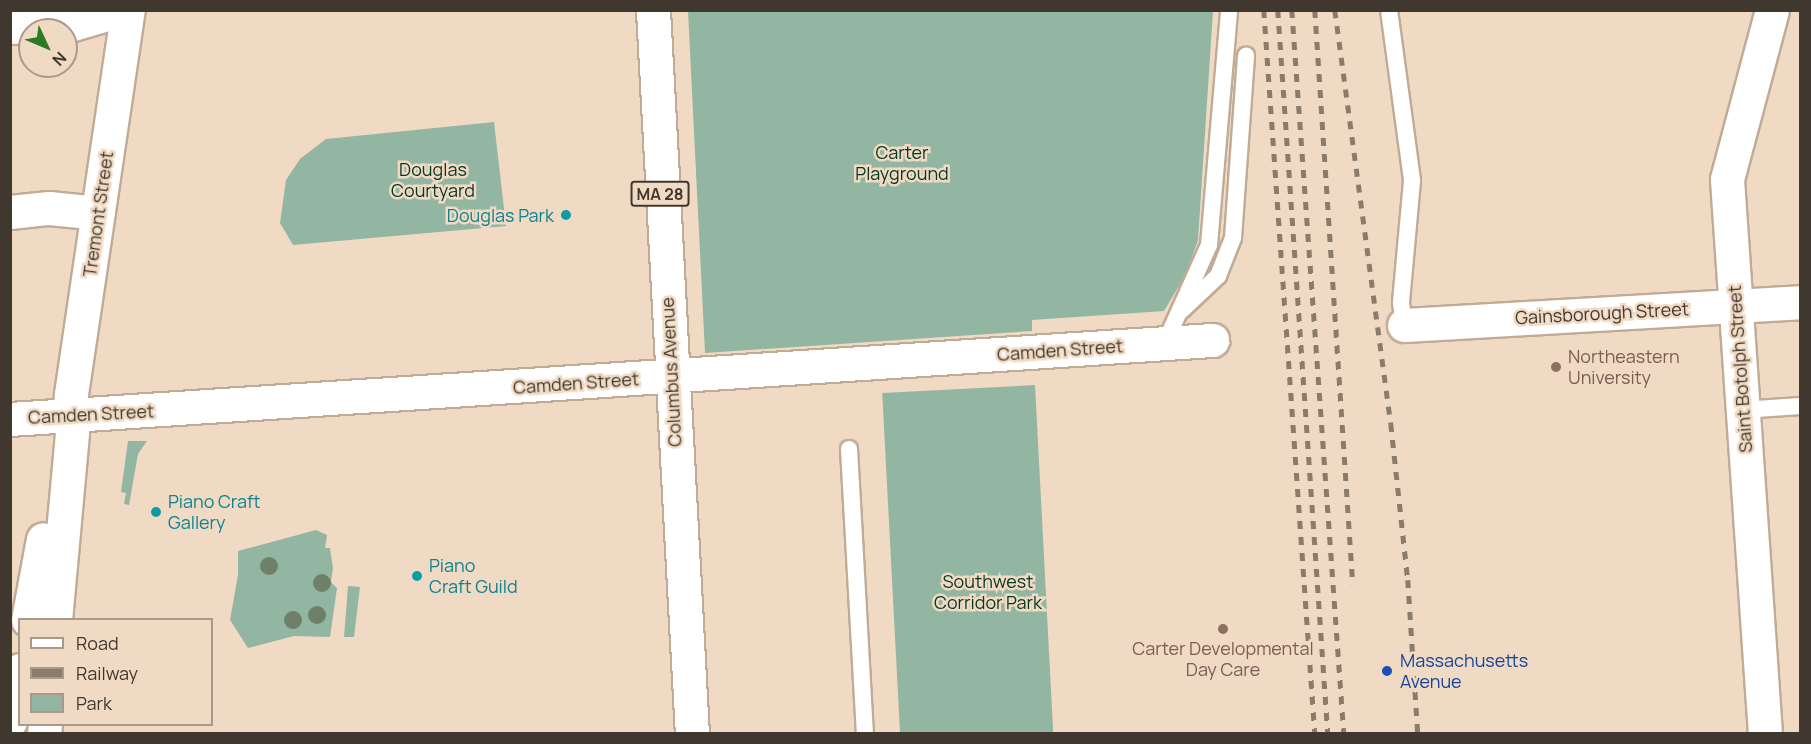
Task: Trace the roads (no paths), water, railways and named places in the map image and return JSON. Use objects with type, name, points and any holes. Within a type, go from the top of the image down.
[{"type":"street","points":[[10,27],[74,24],[121,10]]},
{"type":"street","name":"Tremont Street","points":[[55,618],[72,432],[69,417],[128,10]]},
{"type":"street","name":"Columbus Avenue","points":[[653,10],[670,377],[692,734]]},
{"type":"street","name":"Saint Botolph Street","points":[[1765,734],[1727,178],[1772,10]]},
{"type":"street","points":[[10,212],[49,208],[98,213]]},
{"type":"street","name":"Gainsborough Street","points":[[1404,325],[1800,302]]},
{"type":"street","name":"Camden Street","points":[[10,419],[670,377],[1171,329],[1212,340]]},
{"type":"street","name":"Tremont Street","points":[[28,618],[62,428],[69,417]]},
{"type":"street","points":[[10,721],[18,680]]},
{"type":"lane","points":[[1171,329],[1209,245],[1228,10]]},
{"type":"lane","points":[[1389,10],[1412,181],[1401,303],[1404,325]]},
{"type":"lane","points":[[1171,329],[1218,276],[1233,238],[1246,55]]},
{"type":"lane","points":[[1742,410],[1800,405]]},
{"type":"lane","points":[[849,449],[865,734]]},
{"type":"railway","points":[[1264,10],[1315,734]]},
{"type":"railway","points":[[1278,10],[1328,734]]},
{"type":"railway","points":[[1292,10],[1344,734]]},
{"type":"railway","points":[[1315,10],[1353,585]]},
{"type":"railway","points":[[1335,10],[1391,424],[1408,580],[1418,734]]},
{"type":"place","name":"Douglas Park","points":[[566,215]]},
{"type":"place","name":"Northeastern University","points":[[1556,367]]},
{"type":"place","name":"Piano Craft Gallery","points":[[156,512]]},
{"type":"place","name":"Piano Craft Guild","points":[[417,576]]},
{"type":"place","name":"Carter Developmental Day Care","points":[[1223,629]]},
{"type":"place","name":"Massachusetts Avenue","points":[[1387,671]]},
{"type":"park label","name":"Carter Playground","points":[[902,163]]},
{"type":"park label","name":"Douglas Courtyard","points":[[433,180]]},
{"type":"park label","name":"Southwest Corridor Park","points":[[988,592]]}]
